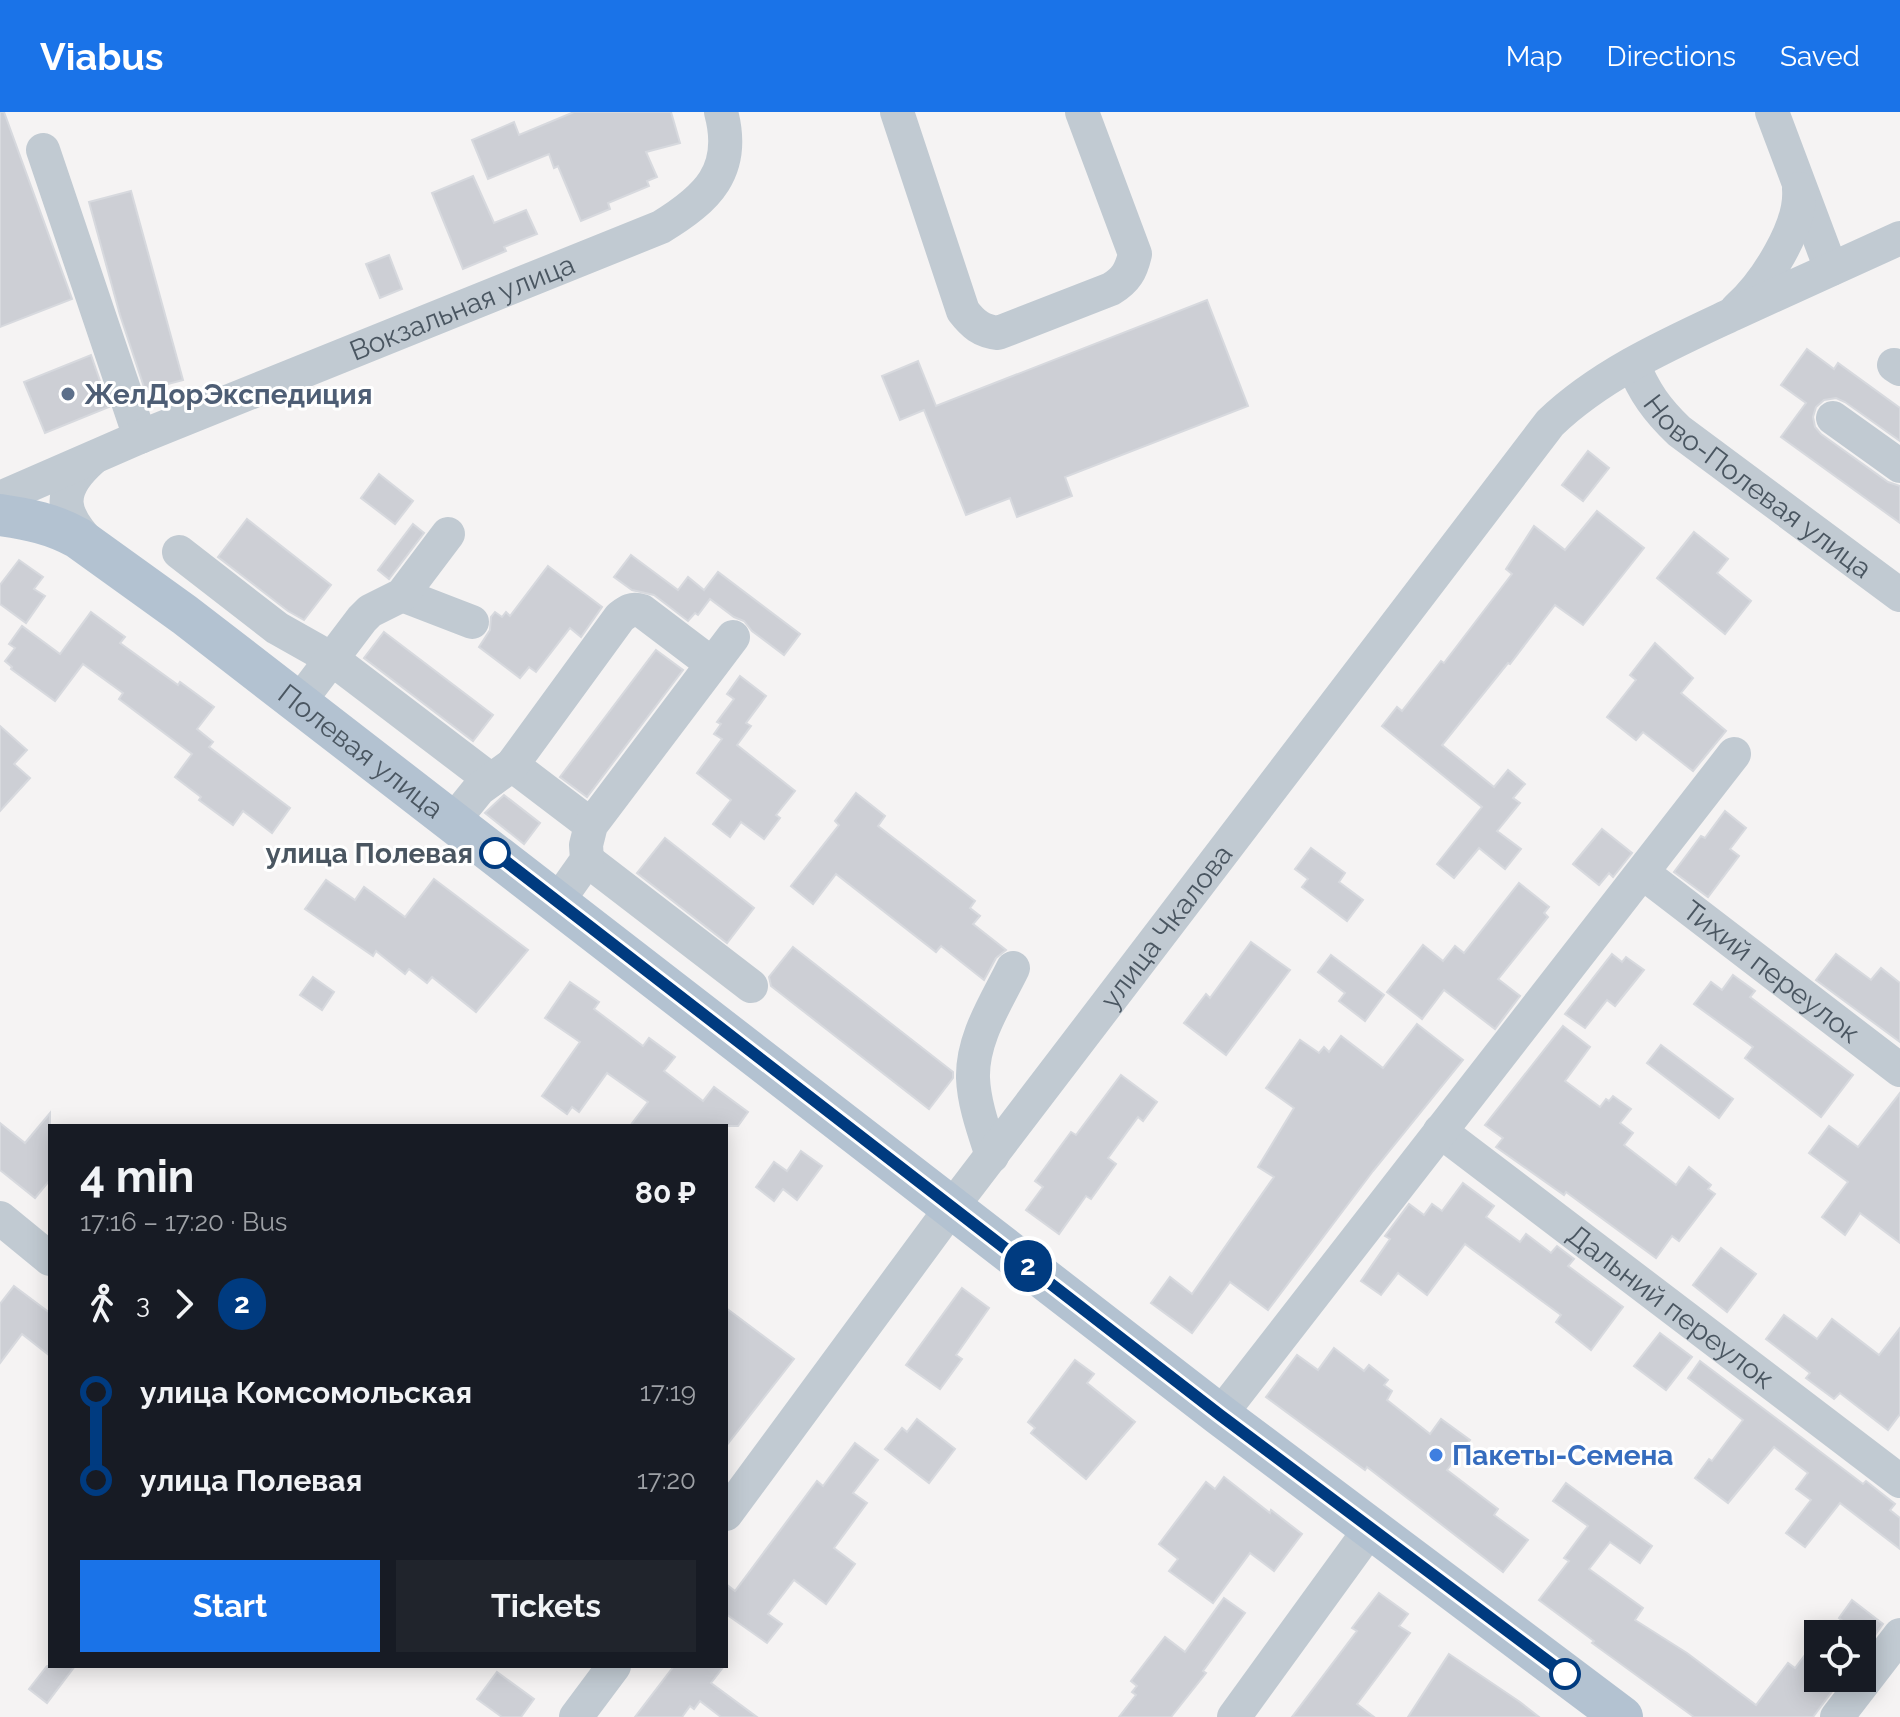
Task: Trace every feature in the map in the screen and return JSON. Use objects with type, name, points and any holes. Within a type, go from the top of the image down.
[{"type":"main road","name":"Полевая улица","points":[[0,515],[32,519],[61,529],[95,549],[558,901],[1220,1415],[1622,1717]]},
{"type":"street","name":"Вокзальная улица","points":[[0,498],[140,437],[661,227],[687,212],[707,194],[719,173],[725,151],[721,112]]},
{"type":"street","points":[[897,112],[963,311],[972,323],[986,332],[998,333],[1111,289],[1124,281],[1132,269],[1135,254],[1082,112]]},
{"type":"street","points":[[1772,112],[1831,269]]},
{"type":"street","points":[[43,150],[140,437]]},
{"type":"street","points":[[1727,317],[1750,297],[1787,239],[1799,211],[1799,184]]},
{"type":"street","name":"улица Чкалова","points":[[728,1511],[952,1207],[1530,447],[1571,403],[1633,364],[1900,238]]},
{"type":"street","name":"Ново-Полевая улица","points":[[1633,364],[1644,392],[1679,431],[1900,595]]},
{"type":"street","points":[[1833,418],[1900,466]]},
{"type":"street","points":[[92,458],[70,481],[66,506],[70,520],[95,549]]},
{"type":"street","points":[[299,702],[370,611],[402,595],[448,534]]},
{"type":"street","points":[[179,552],[277,628],[314,647],[501,773],[591,825]]},
{"type":"street","points":[[402,595],[472,622]]},
{"type":"street","points":[[453,821],[470,798],[501,773],[620,617],[627,612],[635,609],[642,611],[712,664]]},
{"type":"street","points":[[558,901],[587,860],[586,845],[591,825],[733,637]]},
{"type":"street","points":[[1220,1415],[1734,754]]},
{"type":"street","points":[[587,860],[751,986]]},
{"type":"street","name":"Тихий переулок","points":[[1643,873],[1900,1070]]},
{"type":"street","points":[[992,1156],[975,1093],[975,1057],[986,1022],[1013,968]]},
{"type":"street","name":"Дальний переулок","points":[[1440,1131],[1900,1481]]},
{"type":"street","points":[[0,1218],[48,1257]]},
{"type":"street","points":[[1234,1717],[1371,1528]]},
{"type":"street","points":[[1837,1717],[1900,1635]]},
{"type":"street","points":[[576,1717],[613,1668]]},
{"type":"building","points":[[0,112],[4,112],[72,299],[0,327]]},
{"type":"building","points":[[574,112],[671,112],[680,143],[646,152],[657,177],[647,181],[649,186],[608,203],[610,209],[581,221],[558,166],[554,168],[549,154],[488,179],[472,140],[514,122],[519,135]]},
{"type":"building","points":[[473,176],[494,223],[526,210],[537,234],[463,269],[432,193]]},
{"type":"building","points":[[131,191],[183,380],[145,390],[120,315],[89,202]]},
{"type":"building","points":[[389,255],[402,289],[380,298],[366,264]]},
{"type":"building","points":[[1207,300],[1248,406],[1065,477],[1072,496],[1017,517],[1010,498],[966,515],[924,410],[900,420],[882,376],[918,361],[936,406]]},
{"type":"building","points":[[1807,349],[1834,369],[1838,363],[1900,408],[1900,441],[1836,398],[1824,400],[1816,407],[1813,417],[1815,427],[1821,434],[1888,482],[1900,486],[1900,523],[1781,437],[1806,403],[1781,385]]},
{"type":"building","name":"ЖелДорЭкспедиция","points":[[91,355],[109,407],[45,433],[24,382]]},
{"type":"building","points":[[1588,451],[1609,468],[1583,501],[1562,485]]},
{"type":"building","points":[[379,474],[413,501],[395,524],[361,498]]},
{"type":"building","points":[[1597,511],[1644,548],[1583,625],[1555,605],[1442,745],[1494,787],[1508,770],[1525,784],[1513,798],[1520,803],[1497,831],[1521,849],[1505,869],[1479,848],[1454,878],[1437,864],[1482,807],[1382,726],[1397,707],[1402,711],[1441,661],[1444,663],[1512,574],[1506,569],[1534,526],[1565,550]]},
{"type":"building","points":[[247,519],[331,585],[304,620],[218,557]]},
{"type":"building","points":[[413,524],[424,533],[389,579],[378,570]]},
{"type":"building","points":[[1694,532],[1728,559],[1717,573],[1751,601],[1725,634],[1657,578]]},
{"type":"building","points":[[631,555],[678,590],[688,577],[704,590],[718,572],[800,634],[784,655],[752,631],[744,621],[710,599],[698,615],[695,613],[688,621],[654,595],[632,590],[614,577]]},
{"type":"building","points":[[19,560],[43,577],[34,589],[45,596],[26,623],[0,604],[0,585]]},
{"type":"building","points":[[548,566],[602,607],[581,637],[570,628],[536,672],[529,667],[520,678],[479,647],[490,630],[491,617],[495,612],[502,617],[506,612],[510,616]]},
{"type":"building","points":[[91,612],[125,637],[120,643],[214,707],[197,729],[213,742],[209,747],[290,808],[272,833],[243,811],[233,825],[199,800],[201,797],[175,777],[192,754],[119,699],[123,693],[83,664],[55,701],[11,669],[5,661],[15,648],[9,644],[22,626],[60,654]]},
{"type":"building","points":[[384,632],[493,715],[473,741],[364,658]]},
{"type":"building","points":[[1655,643],[1693,678],[1681,693],[1726,731],[1693,771],[1643,732],[1636,740],[1607,717],[1636,680],[1630,675]]},
{"type":"building","points":[[656,650],[683,670],[587,797],[560,777]]},
{"type":"building","points":[[740,676],[766,696],[746,723],[751,726],[737,745],[795,791],[776,815],[780,818],[764,839],[741,822],[730,837],[713,824],[731,800],[697,773],[722,739],[714,734],[721,724],[717,722],[734,699],[727,694]]},
{"type":"building","points":[[0,726],[27,750],[14,764],[30,778],[0,811]]},
{"type":"building","points":[[856,793],[885,816],[878,826],[975,901],[970,908],[980,916],[973,924],[1006,950],[996,958],[984,980],[941,946],[936,952],[836,874],[813,904],[791,886],[839,825],[835,821]]},
{"type":"building","points":[[504,795],[540,823],[524,844],[485,813]]},
{"type":"building","points":[[1725,811],[1746,828],[1730,849],[1739,856],[1708,897],[1674,872]]},
{"type":"building","points":[[1602,829],[1632,853],[1613,877],[1609,873],[1599,885],[1573,864]]},
{"type":"building","points":[[665,838],[754,908],[727,943],[637,873]]},
{"type":"building","points":[[1311,848],[1345,873],[1339,882],[1363,900],[1347,921],[1302,887],[1308,879],[1295,869]]},
{"type":"building","points":[[434,879],[528,950],[476,1012],[432,977],[427,983],[409,969],[405,974],[376,951],[373,956],[305,909],[326,880],[355,900],[364,887],[405,917]]},
{"type":"building","points":[[1519,883],[1549,907],[1544,913],[1548,917],[1498,979],[1520,996],[1495,1029],[1444,990],[1422,1019],[1387,992],[1423,945],[1443,961],[1455,946],[1464,953]]},
{"type":"building","points":[[1251,942],[1290,970],[1226,1055],[1184,1023],[1206,994],[1210,998]]},
{"type":"building","points":[[793,947],[953,1072],[953,1078],[929,1109],[771,986],[769,977]]},
{"type":"building","points":[[1612,954],[1622,962],[1626,957],[1644,970],[1615,1006],[1607,1000],[1585,1028],[1565,1014]]},
{"type":"building","points":[[1836,954],[1871,980],[1881,968],[1900,983],[1900,1042],[1816,980]]},
{"type":"building","points":[[1331,955],[1384,995],[1365,1021],[1339,1001],[1345,993],[1318,972]]},
{"type":"building","points":[[1733,975],[1755,991],[1750,997],[1853,1075],[1821,1117],[1745,1058],[1753,1047],[1694,1004],[1711,982],[1722,990]]},
{"type":"building","points":[[313,977],[334,992],[322,1010],[300,995]]},
{"type":"building","points":[[570,982],[599,1002],[594,1009],[643,1046],[649,1038],[675,1057],[664,1071],[703,1101],[714,1087],[748,1112],[738,1126],[632,1124],[648,1102],[607,1073],[579,1112],[572,1107],[567,1114],[542,1096],[580,1042],[545,1018]]},
{"type":"building","points":[[1417,1024],[1463,1060],[1373,1171],[1268,1310],[1230,1282],[1192,1333],[1151,1303],[1170,1277],[1192,1294],[1274,1177],[1258,1167],[1294,1108],[1266,1088],[1300,1040],[1319,1053],[1324,1047],[1329,1052],[1341,1036],[1383,1068]]},
{"type":"building","points":[[1563,1026],[1590,1047],[1565,1081],[1600,1107],[1613,1096],[1631,1109],[1620,1123],[1633,1133],[1624,1145],[1676,1185],[1689,1167],[1711,1185],[1708,1189],[1715,1194],[1679,1241],[1672,1236],[1656,1258],[1566,1192],[1564,1195],[1496,1147],[1503,1138],[1485,1125]]},
{"type":"building","points":[[1661,1045],[1733,1099],[1719,1118],[1647,1063]]},
{"type":"building","points":[[1121,1075],[1157,1102],[1143,1121],[1138,1117],[1108,1158],[1116,1164],[1091,1199],[1086,1196],[1059,1234],[1026,1210],[1043,1187],[1035,1181],[1071,1132],[1076,1135]]},
{"type":"building","points":[[1900,1093],[1900,1243],[1860,1213],[1845,1235],[1822,1217],[1848,1182],[1809,1153],[1829,1126],[1858,1147]]},
{"type":"building","points":[[50,1113],[48,1182],[35,1198],[0,1170],[0,1123],[25,1143]]},
{"type":"building","points":[[801,1151],[822,1166],[797,1200],[783,1189],[774,1201],[756,1187],[774,1162],[787,1171]]},
{"type":"building","points":[[1463,1183],[1494,1206],[1486,1217],[1520,1242],[1526,1234],[1551,1253],[1557,1246],[1574,1259],[1568,1266],[1623,1307],[1591,1350],[1556,1322],[1561,1315],[1465,1244],[1427,1295],[1398,1273],[1381,1295],[1361,1281],[1390,1239],[1385,1236],[1409,1204],[1424,1215],[1432,1204],[1442,1211]]},
{"type":"building","points":[[1721,1248],[1756,1274],[1727,1312],[1693,1285]]},
{"type":"building","points":[[14,1286],[48,1312],[48,1354],[22,1334],[0,1363],[0,1304]]},
{"type":"building","points":[[962,1288],[989,1308],[956,1355],[962,1359],[940,1389],[906,1365]]},
{"type":"building","points":[[728,1310],[794,1359],[728,1443]]},
{"type":"building","points":[[1784,1315],[1817,1339],[1832,1319],[1879,1355],[1900,1328],[1900,1414],[1888,1430],[1840,1393],[1834,1399],[1806,1378],[1810,1373],[1766,1339]]},
{"type":"building","points":[[1660,1333],[1692,1357],[1666,1390],[1634,1366]]},
{"type":"building","points":[[1334,1348],[1364,1371],[1369,1365],[1388,1380],[1384,1385],[1392,1391],[1387,1400],[1430,1434],[1441,1419],[1470,1440],[1447,1470],[1498,1509],[1494,1515],[1528,1540],[1503,1572],[1367,1467],[1365,1470],[1266,1397],[1297,1355],[1318,1370]]},
{"type":"building","points":[[1075,1360],[1094,1374],[1087,1383],[1135,1422],[1086,1479],[1031,1433],[1035,1428],[1028,1422]]},
{"type":"building","points":[[1700,1361],[1863,1484],[1866,1481],[1895,1504],[1890,1510],[1900,1518],[1900,1549],[1840,1503],[1805,1547],[1786,1533],[1811,1500],[1796,1489],[1808,1473],[1774,1447],[1728,1503],[1695,1478],[1743,1420],[1688,1378]]},
{"type":"building","points":[[917,1419],[955,1449],[929,1483],[885,1449],[902,1428],[907,1432]]},
{"type":"building","points":[[855,1443],[878,1460],[853,1493],[867,1503],[834,1548],[855,1564],[826,1604],[794,1580],[768,1614],[782,1624],[767,1643],[728,1615],[728,1586],[735,1591],[817,1481],[823,1486]]},
{"type":"building","points":[[1224,1477],[1302,1534],[1274,1571],[1250,1553],[1213,1603],[1169,1571],[1178,1559],[1159,1544],[1206,1482],[1215,1489]]},
{"type":"building","points":[[1566,1483],[1652,1546],[1640,1563],[1610,1542],[1589,1569],[1643,1608],[1635,1620],[1687,1653],[1756,1705],[1788,1663],[1795,1668],[1804,1656],[1804,1692],[1832,1692],[1813,1717],[1694,1717],[1539,1600],[1569,1561],[1564,1558],[1588,1526],[1553,1501]]},
{"type":"building","points":[[1379,1593],[1408,1614],[1399,1626],[1410,1633],[1357,1704],[1374,1717],[1292,1717],[1357,1631],[1352,1628]]},
{"type":"building","points":[[1224,1598],[1245,1613],[1203,1671],[1206,1673],[1171,1717],[1119,1717],[1136,1695],[1132,1692],[1137,1686],[1131,1681],[1165,1637],[1185,1652]]},
{"type":"building","points":[[1852,1600],[1883,1624],[1876,1634],[1876,1620],[1839,1618]]},
{"type":"building","points":[[1449,1654],[1520,1702],[1539,1717],[1408,1717]]},
{"type":"building","points":[[47,1666],[73,1668],[47,1703],[29,1689]]},
{"type":"building","points":[[672,1668],[722,1668],[711,1683],[757,1717],[721,1717],[700,1701],[694,1709],[690,1706],[682,1717],[635,1717]]},
{"type":"building","points":[[497,1672],[534,1699],[521,1717],[502,1717],[477,1699]]},
{"type":"bus line","name":"2","points":[[495,853],[1220,1415],[1565,1674]]},
{"type":"place","name":"ЖелДорЭкспедиция","points":[[68,394]]},
{"type":"place","name":"улица Полевая","points":[[495,853]]},
{"type":"place","name":"Пакеты-Семена","points":[[1436,1455]]}]
